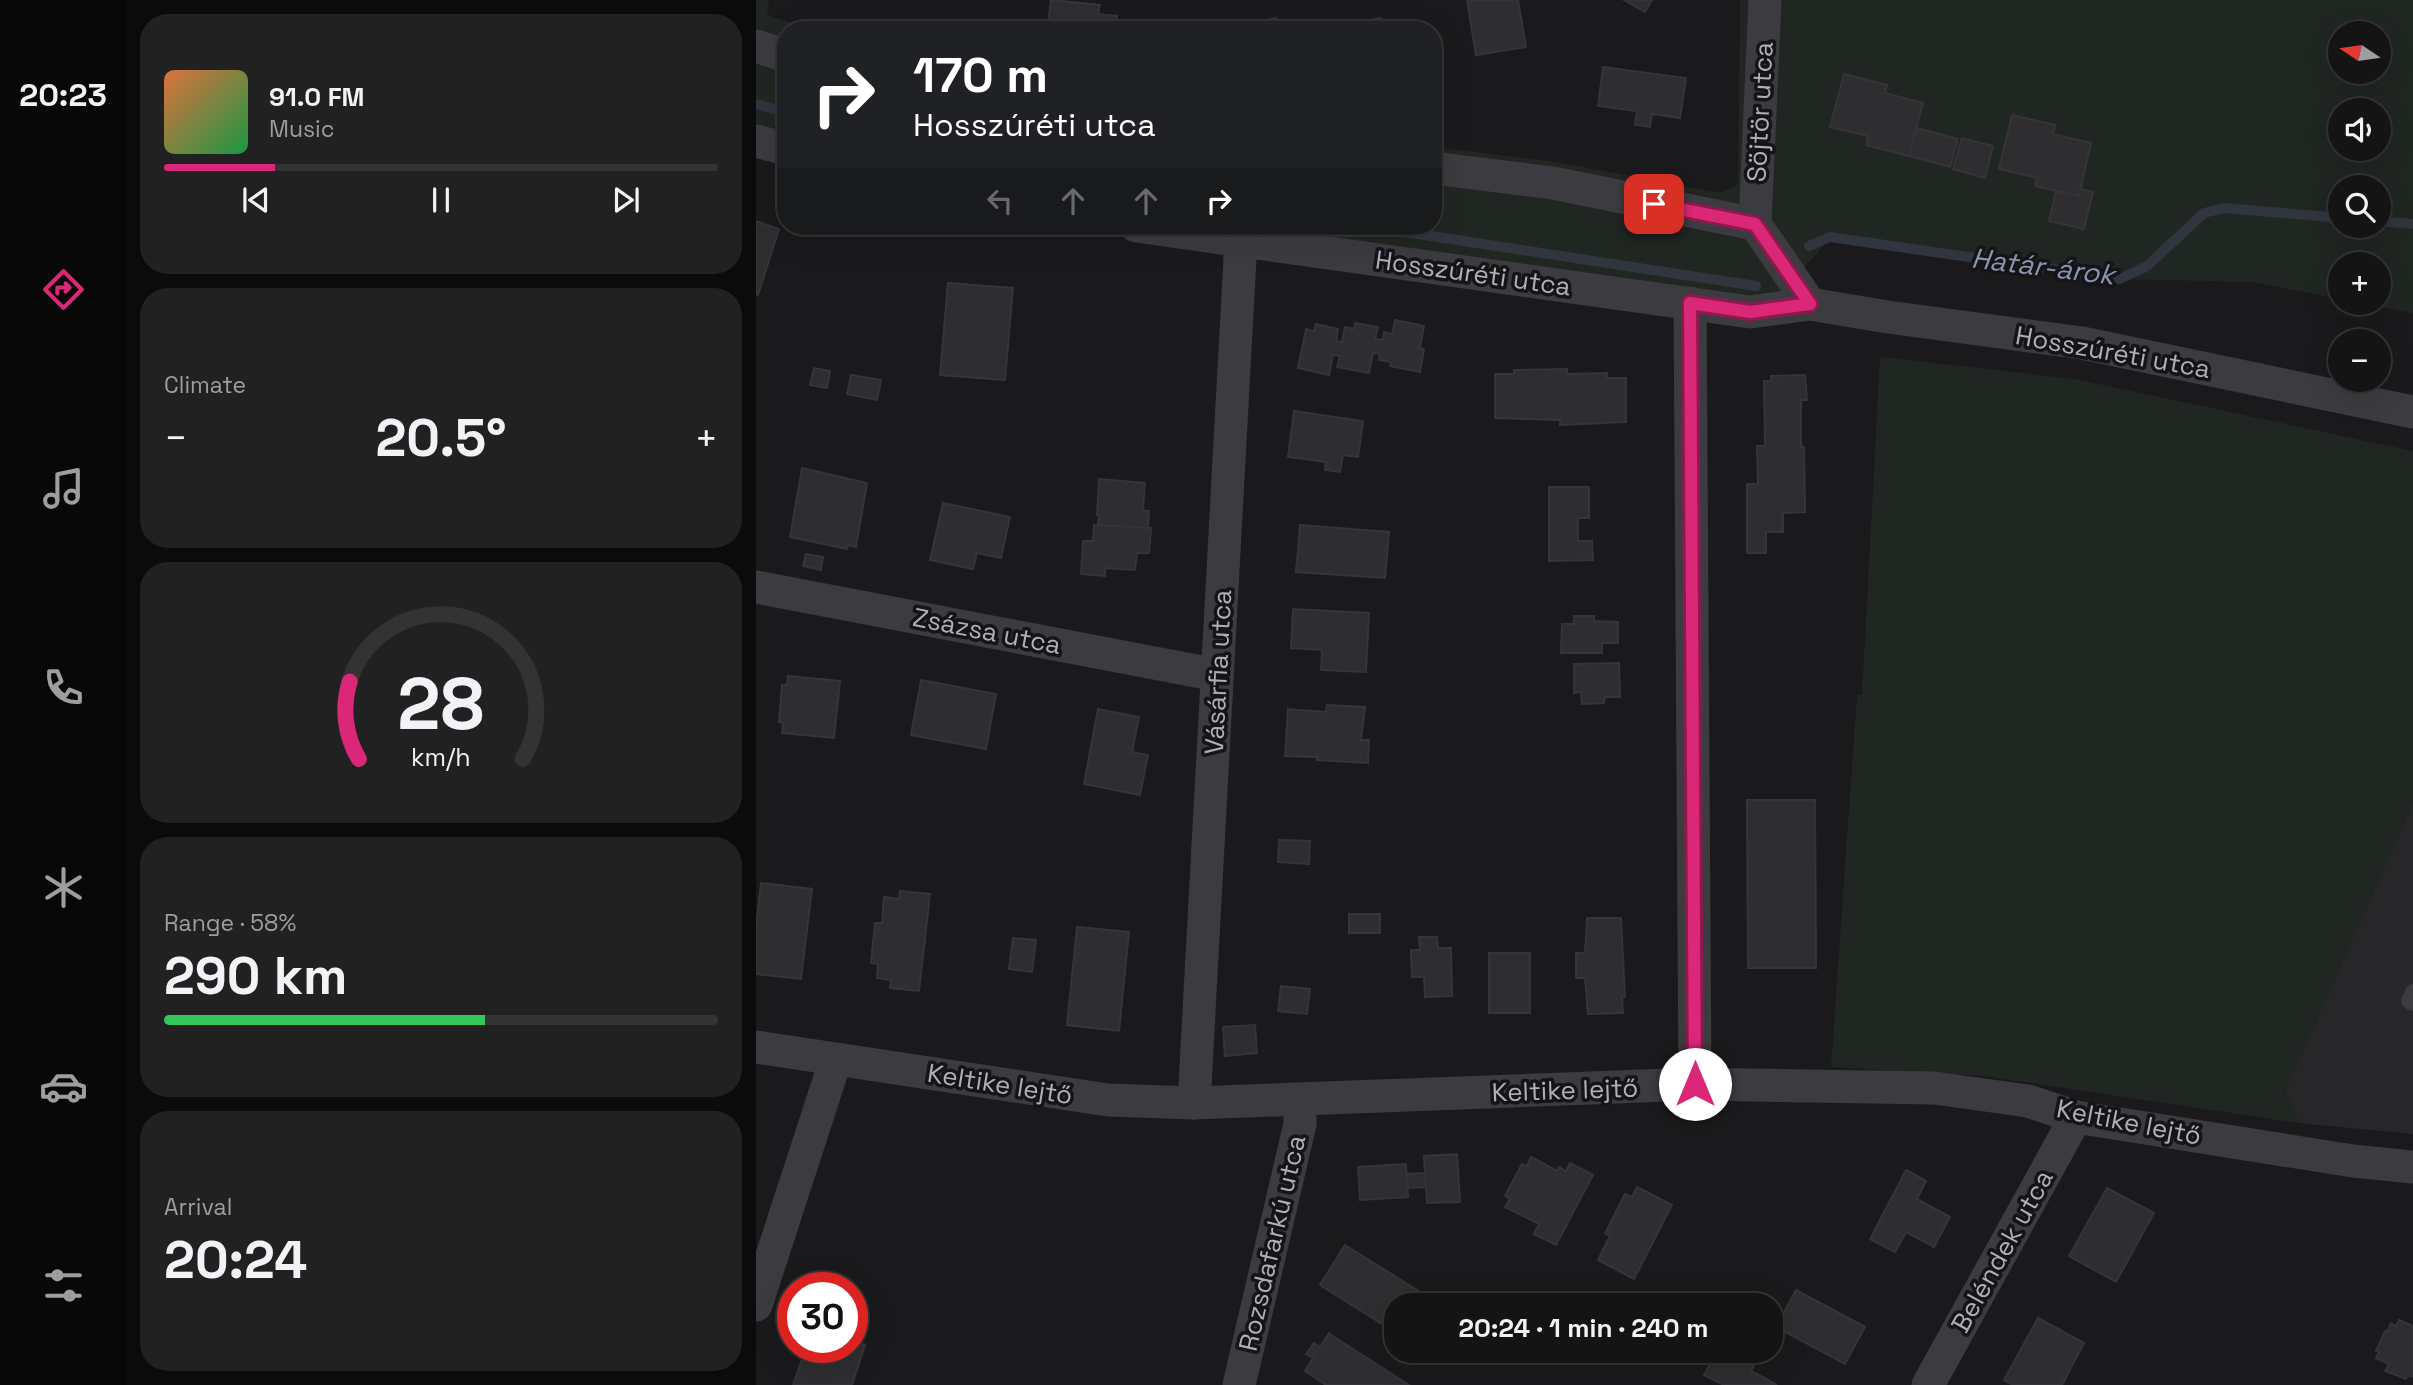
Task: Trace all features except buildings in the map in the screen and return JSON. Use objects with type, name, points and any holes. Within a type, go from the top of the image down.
[{"type":"street","name":"Söjtör utca","points":[[1755,224],[1765,0]]},
{"type":"street","points":[[756,46],[777,53]]},
{"type":"street","points":[[756,141],[777,147]]},
{"type":"street","points":[[1442,170],[1553,183],[1755,224],[1810,304]]},
{"type":"street","name":"Hosszúréti utca","points":[[1204,235],[1750,312],[1810,304],[2082,343],[2413,412]]},
{"type":"street","name":"Vásárfia utca","points":[[1194,1103],[1241,240]]},
{"type":"street","points":[[1690,303],[1695,1084]]},
{"type":"street","name":"Zsázsa utca","points":[[756,587],[1217,675]]},
{"type":"street","name":"Keltike lejtő","points":[[756,1047],[1108,1100],[1194,1103],[1695,1084],[1934,1088],[2028,1101],[2076,1117],[2353,1161],[2413,1167]]},
{"type":"street","points":[[756,1305],[836,1059]]},
{"type":"street","name":"Rozsdafarkú utca","points":[[1238,1385],[1300,1124],[1300,1100]]},
{"type":"street","name":"Beléndek utca","points":[[1928,1385],[2076,1117]]},
{"type":"lane","points":[[2413,992],[2409,1001],[2413,1003]]},
{"type":"shaded area","points":[[756,0],[769,0],[767,15],[786,21],[777,21],[777,133],[756,127]]},
{"type":"shaded area","points":[[1740,0],[2413,0],[2413,313],[2391,309],[2391,252],[2328,252],[2328,297],[2252,282],[2120,279],[1830,238],[1804,268],[1780,304],[1287,235],[1442,235],[1442,148],[1556,162],[1721,193],[1738,184]]},
{"type":"shaded area","points":[[1880,357],[2075,379],[2413,451],[2413,802],[2285,1091],[2298,1123],[1983,1076],[1831,1067],[1857,695],[1862,695]]},
{"type":"shaded area","points":[[2413,802],[2413,1134],[2298,1123],[2285,1091]]},
{"type":"waterway","name":"Határ-árok","points":[[756,104],[777,110]]},
{"type":"waterway","name":"Határ-árok","points":[[1809,246],[1830,237],[2120,279],[2147,266],[2204,213],[2224,208],[2328,217]]},
{"type":"waterway","name":"Határ-árok","points":[[2391,222],[2413,224]]},
{"type":"waterway","name":"Határ-árok","points":[[1424,235],[1756,286]]},
{"type":"route","points":[[1654,204],[1755,224],[1810,304],[1750,312],[1690,303],[1695,1084]]}]
